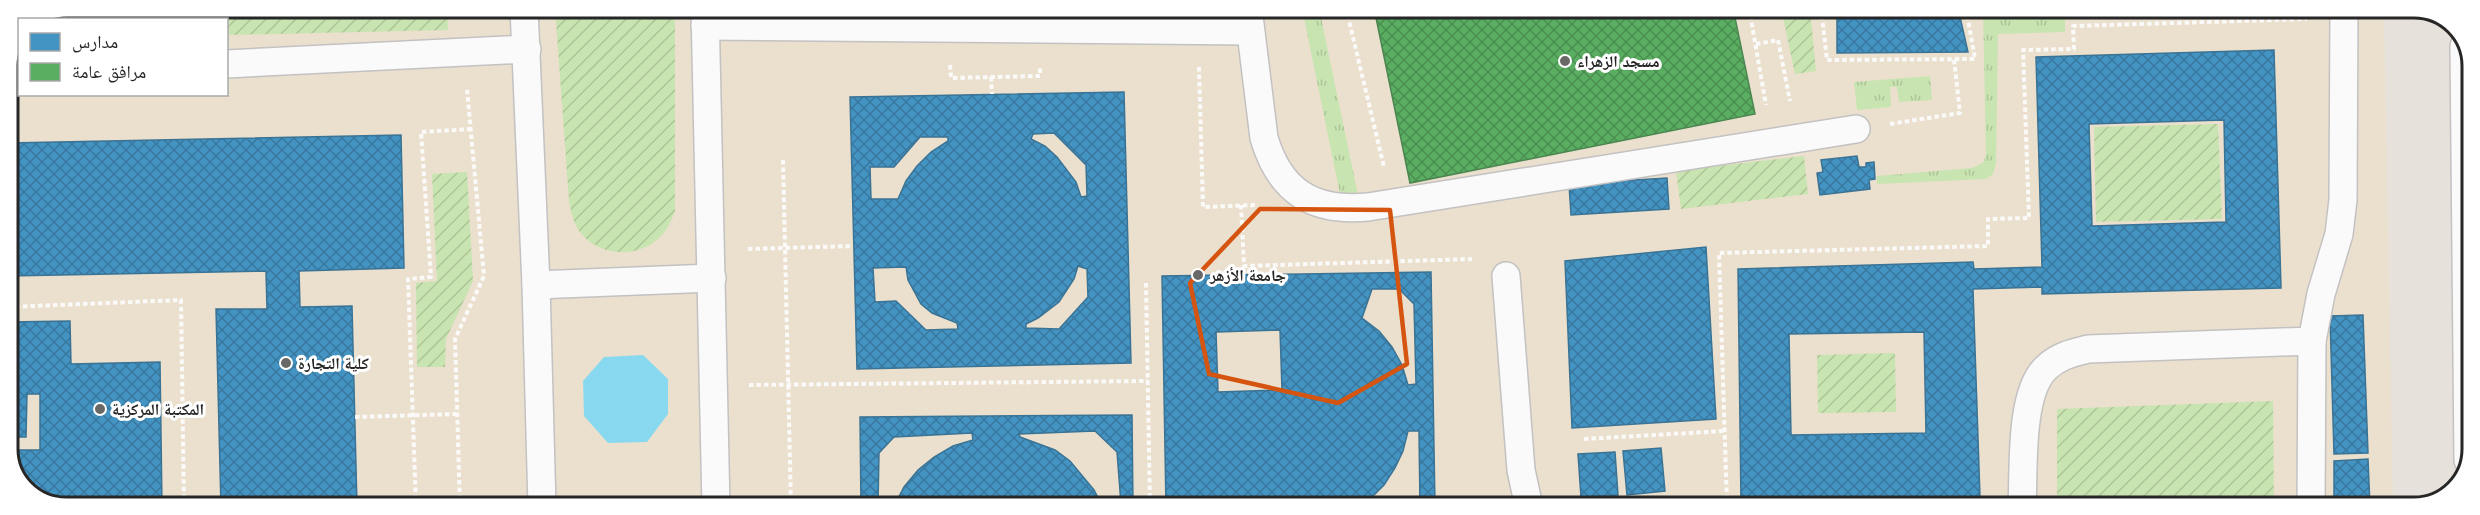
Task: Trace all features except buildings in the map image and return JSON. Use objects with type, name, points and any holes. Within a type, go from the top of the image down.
[{"type":"lane","points":[[524,18],[536,285],[542,497]]},
{"type":"lane","points":[[705,18],[716,497]]},
{"type":"lane","points":[[951,18],[1249,20],[1264,138],[1276,169],[1300,194],[1334,207],[1368,207],[1856,129]]},
{"type":"lane","points":[[2311,497],[2312,341],[2321,294],[2339,234],[2343,200],[2344,18]]},
{"type":"lane","points":[[228,64],[526,49]]},
{"type":"lane","points":[[1506,276],[1520,461],[1526,497]]},
{"type":"lane","points":[[536,285],[712,279]]},
{"type":"lane","points":[[2023,497],[2027,410],[2032,387],[2045,368],[2064,355],[2088,349],[2312,341]]},
{"type":"path","points":[[1348,18],[1384,168]]},
{"type":"path","points":[[1751,18],[1768,112]]},
{"type":"path","points":[[1822,18],[1827,60],[1975,59],[1968,18]]},
{"type":"path","points":[[1727,497],[1719,253],[1988,246],[1988,219],[2029,218],[2023,50],[2074,48],[2073,26],[2240,18]]},
{"type":"path","points":[[1197,19],[1203,207],[1257,205]]},
{"type":"path","points":[[1756,44],[1779,40],[1797,137]]},
{"type":"path","points":[[460,497],[455,339],[484,276],[464,53]]},
{"type":"path","points":[[1856,129],[1960,113],[1954,59]]},
{"type":"path","points":[[951,78],[1040,76]]},
{"type":"path","points":[[991,77],[992,94]]},
{"type":"path","points":[[416,497],[408,279],[431,277],[421,132],[471,129]]},
{"type":"path","points":[[783,160],[791,497]]},
{"type":"path","points":[[1241,205],[1244,267],[1448,260]]},
{"type":"path","points":[[711,250],[853,246]]},
{"type":"path","points":[[1146,283],[1150,497]]},
{"type":"path","points":[[18,307],[181,300],[184,497]]},
{"type":"path","points":[[714,385],[1148,381]]},
{"type":"path","points":[[355,417],[456,414]]},
{"type":"path","points":[[1584,439],[1724,431]]},
{"type":"highlighted area","points":[[1260,209],[1390,210],[1407,364],[1338,403],[1209,374],[1190,283]]},
{"type":"shaded area","name":"جامعة الأزهر","points":[[228,18],[2384,18],[2393,497],[66,497],[42,491],[30,481],[22,467],[18,452],[18,96],[228,96]]},
{"type":"green space","points":[[228,18],[447,18],[448,30],[228,35]]},
{"type":"green space","points":[[556,18],[675,18],[675,211],[668,226],[658,239],[639,250],[617,252],[606,250],[596,246],[579,231],[569,201]]},
{"type":"green space","points":[[1304,18],[1321,18],[1358,195],[1341,199]]},
{"type":"green space","points":[[1783,18],[1811,18],[1816,71],[1795,74]]},
{"type":"green space","points":[[1983,18],[2065,18],[2065,32],[1998,34],[1996,164],[1993,174],[1986,179],[1877,184],[1877,176],[1972,168],[1983,163],[1986,155]]},
{"type":"green space","points":[[1930,76],[1932,100],[1899,102],[1897,87],[1890,87],[1891,107],[1857,110],[1854,82]]},
{"type":"green space","points":[[2218,124],[2222,219],[2096,222],[2094,127]]},
{"type":"green space","points":[[1804,156],[1808,194],[1681,209],[1676,171]]},
{"type":"green space","points":[[467,172],[473,281],[446,339],[445,367],[417,367],[416,283],[437,281],[432,174]]},
{"type":"green space","points":[[1895,353],[1896,412],[1818,413],[1817,355]]},
{"type":"green space","points":[[2273,401],[2274,497],[2057,497],[2057,409]]},
{"type":"water","points":[[643,355],[668,379],[668,414],[647,442],[608,443],[584,416],[583,381],[604,357]]},
{"type":"place","name":"مسجد الزهراء","points":[[1565,61]]},
{"type":"place","name":"جامعة الأزهر","points":[[1198,275]]},
{"type":"place","name":"كلية التجارة","points":[[286,363]]},
{"type":"place","name":"المكتبة المركزية","points":[[100,409]]}]
